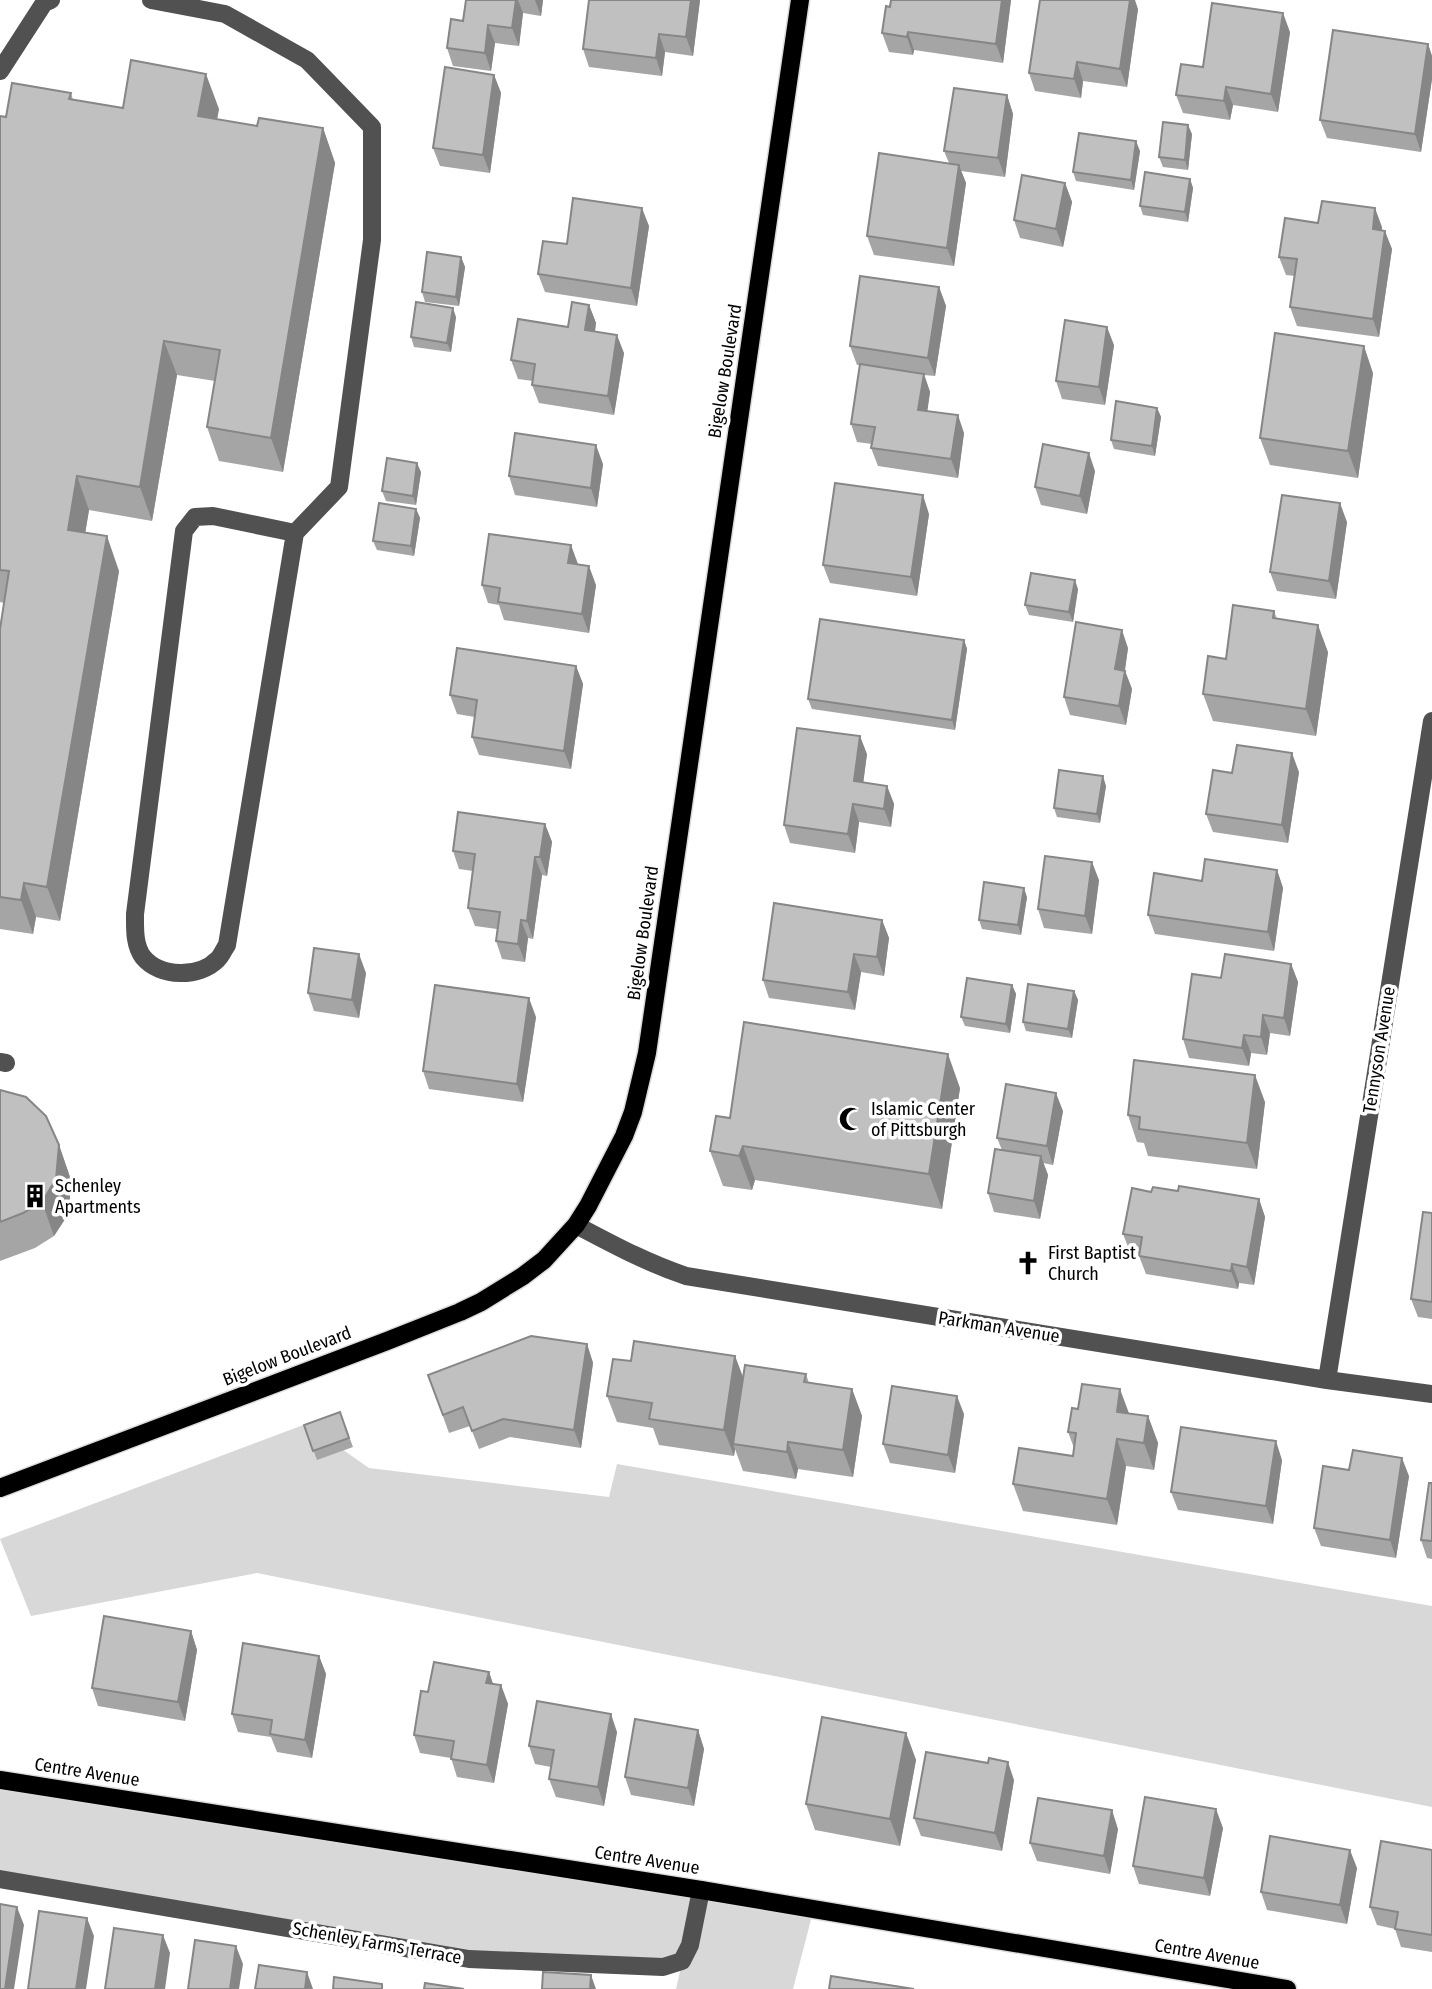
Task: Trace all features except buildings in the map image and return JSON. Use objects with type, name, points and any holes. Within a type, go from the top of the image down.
[{"type":"main road","name":"Bigelow Boulevard","points":[[0,1488],[387,1341],[481,1302],[544,1260],[576,1225],[614,1159],[633,1112],[648,1053],[800,0]]},
{"type":"main road","name":"Centre Avenue","points":[[0,1780],[701,1890],[1287,1989]]},
{"type":"street","points":[[0,71],[44,3],[51,0]]},
{"type":"street","points":[[151,0],[225,14],[307,60],[372,127],[372,240],[339,487],[295,533],[227,945],[218,959],[204,968],[180,974],[156,968],[142,956],[135,936],[135,914],[184,531],[195,517],[213,516],[295,533]]},
{"type":"street","name":"Tennyson Avenue","points":[[1327,1380],[1432,721]]},
{"type":"street","name":"Parkman Avenue","points":[[576,1225],[625,1252],[687,1276],[1327,1380],[1432,1394]]},
{"type":"street","name":"Schenley Farms Terrace","points":[[0,1879],[469,1959],[663,1966],[682,1961],[690,1945],[701,1890]]},
{"type":"shaded area","points":[[306,1424],[369,1468],[609,1497],[617,1464],[1432,1606],[1432,1807],[257,1573],[31,1616],[0,1539]]},
{"type":"shaded area","points":[[0,1780],[814,1908],[793,1989],[676,1989],[682,1962],[469,1959],[0,1879]]},
{"type":"place","name":"Islamic Center of Pittsburgh","points":[[851,1119]]},
{"type":"place","name":"Schenley Apartments","points":[[35,1196]]},
{"type":"place","name":"First Baptist Church","points":[[1028,1263]]}]
